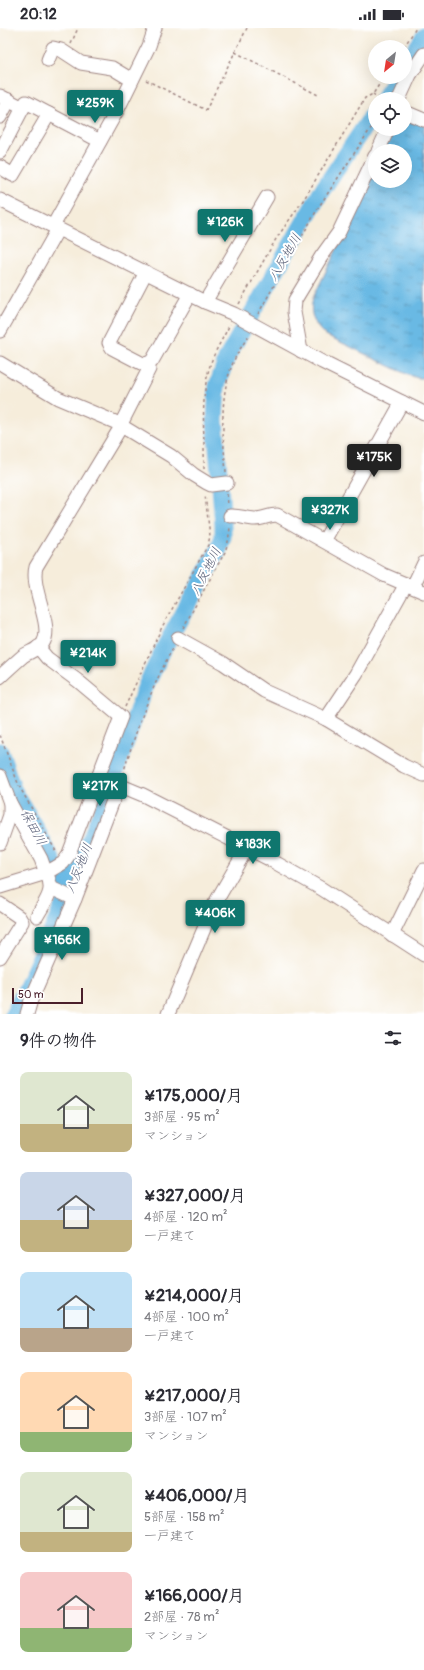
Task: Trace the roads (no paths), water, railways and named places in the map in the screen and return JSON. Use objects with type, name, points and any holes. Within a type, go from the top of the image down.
[{"type":"street","points":[[0,331],[134,77],[149,46],[155,28]]},
{"type":"street","points":[[48,60],[53,48],[67,52],[82,64],[112,68],[134,77]]},
{"type":"street","points":[[402,92],[410,75],[424,54]]},
{"type":"street","points":[[0,117],[4,98],[23,108]]},
{"type":"street","points":[[0,152],[26,102],[100,141]]},
{"type":"street","points":[[0,167],[14,175],[49,114]]},
{"type":"street","points":[[412,115],[424,120]]},
{"type":"street","points":[[302,351],[294,312],[295,300],[321,257],[339,232],[368,171]]},
{"type":"street","points":[[205,302],[267,197]]},
{"type":"street","points":[[0,200],[236,316],[424,413]]},
{"type":"street","points":[[146,272],[109,343],[112,348],[141,363],[149,364]]},
{"type":"street","points":[[0,677],[22,657],[42,644],[46,632],[34,579],[36,567],[120,426],[149,369],[149,364],[190,294]]},
{"type":"street","points":[[0,363],[58,398],[115,422],[171,456],[194,475],[217,483]]},
{"type":"street","points":[[324,541],[402,402]]},
{"type":"street","points":[[230,516],[239,516],[254,520],[270,515],[276,515],[384,575],[415,587]]},
{"type":"street","points":[[326,719],[415,587],[424,563]]},
{"type":"street","points":[[178,638],[223,663],[264,691],[326,719],[404,766],[424,775]]},
{"type":"street","points":[[0,887],[46,873],[63,863],[68,856],[121,718],[78,681],[46,658],[38,647]]},
{"type":"street","points":[[0,776],[10,803],[41,859],[50,881],[65,894]]},
{"type":"street","points":[[27,1014],[65,894],[119,785],[143,795],[247,848],[322,889],[424,955]]},
{"type":"street","points":[[0,843],[10,815],[10,803]]},
{"type":"street","points":[[168,1014],[214,905],[247,848]]},
{"type":"street","points":[[392,935],[424,870]]},
{"type":"street","points":[[38,916],[48,896],[65,894]]},
{"type":"street","points":[[0,904],[19,917],[22,922],[0,957]]},
{"type":"water","points":[[412,120],[424,124],[424,378],[408,375],[324,334],[317,326],[313,318],[311,308],[313,298],[368,184],[368,188],[412,188],[412,144],[387,144],[391,136],[412,136]]},
{"type":"waterway","name":"八反地川","points":[[412,55],[424,36]]},
{"type":"waterway","name":"八反地川","points":[[388,92],[393,84]]},
{"type":"waterway","name":"八反地川","points":[[13,1014],[26,989],[64,903],[104,805],[145,688],[165,646],[219,549],[223,537],[215,420],[217,386],[227,357],[321,192],[368,122]]},
{"type":"waterway","name":"保田川","points":[[0,751],[13,789],[33,823],[65,884],[64,901]]}]
